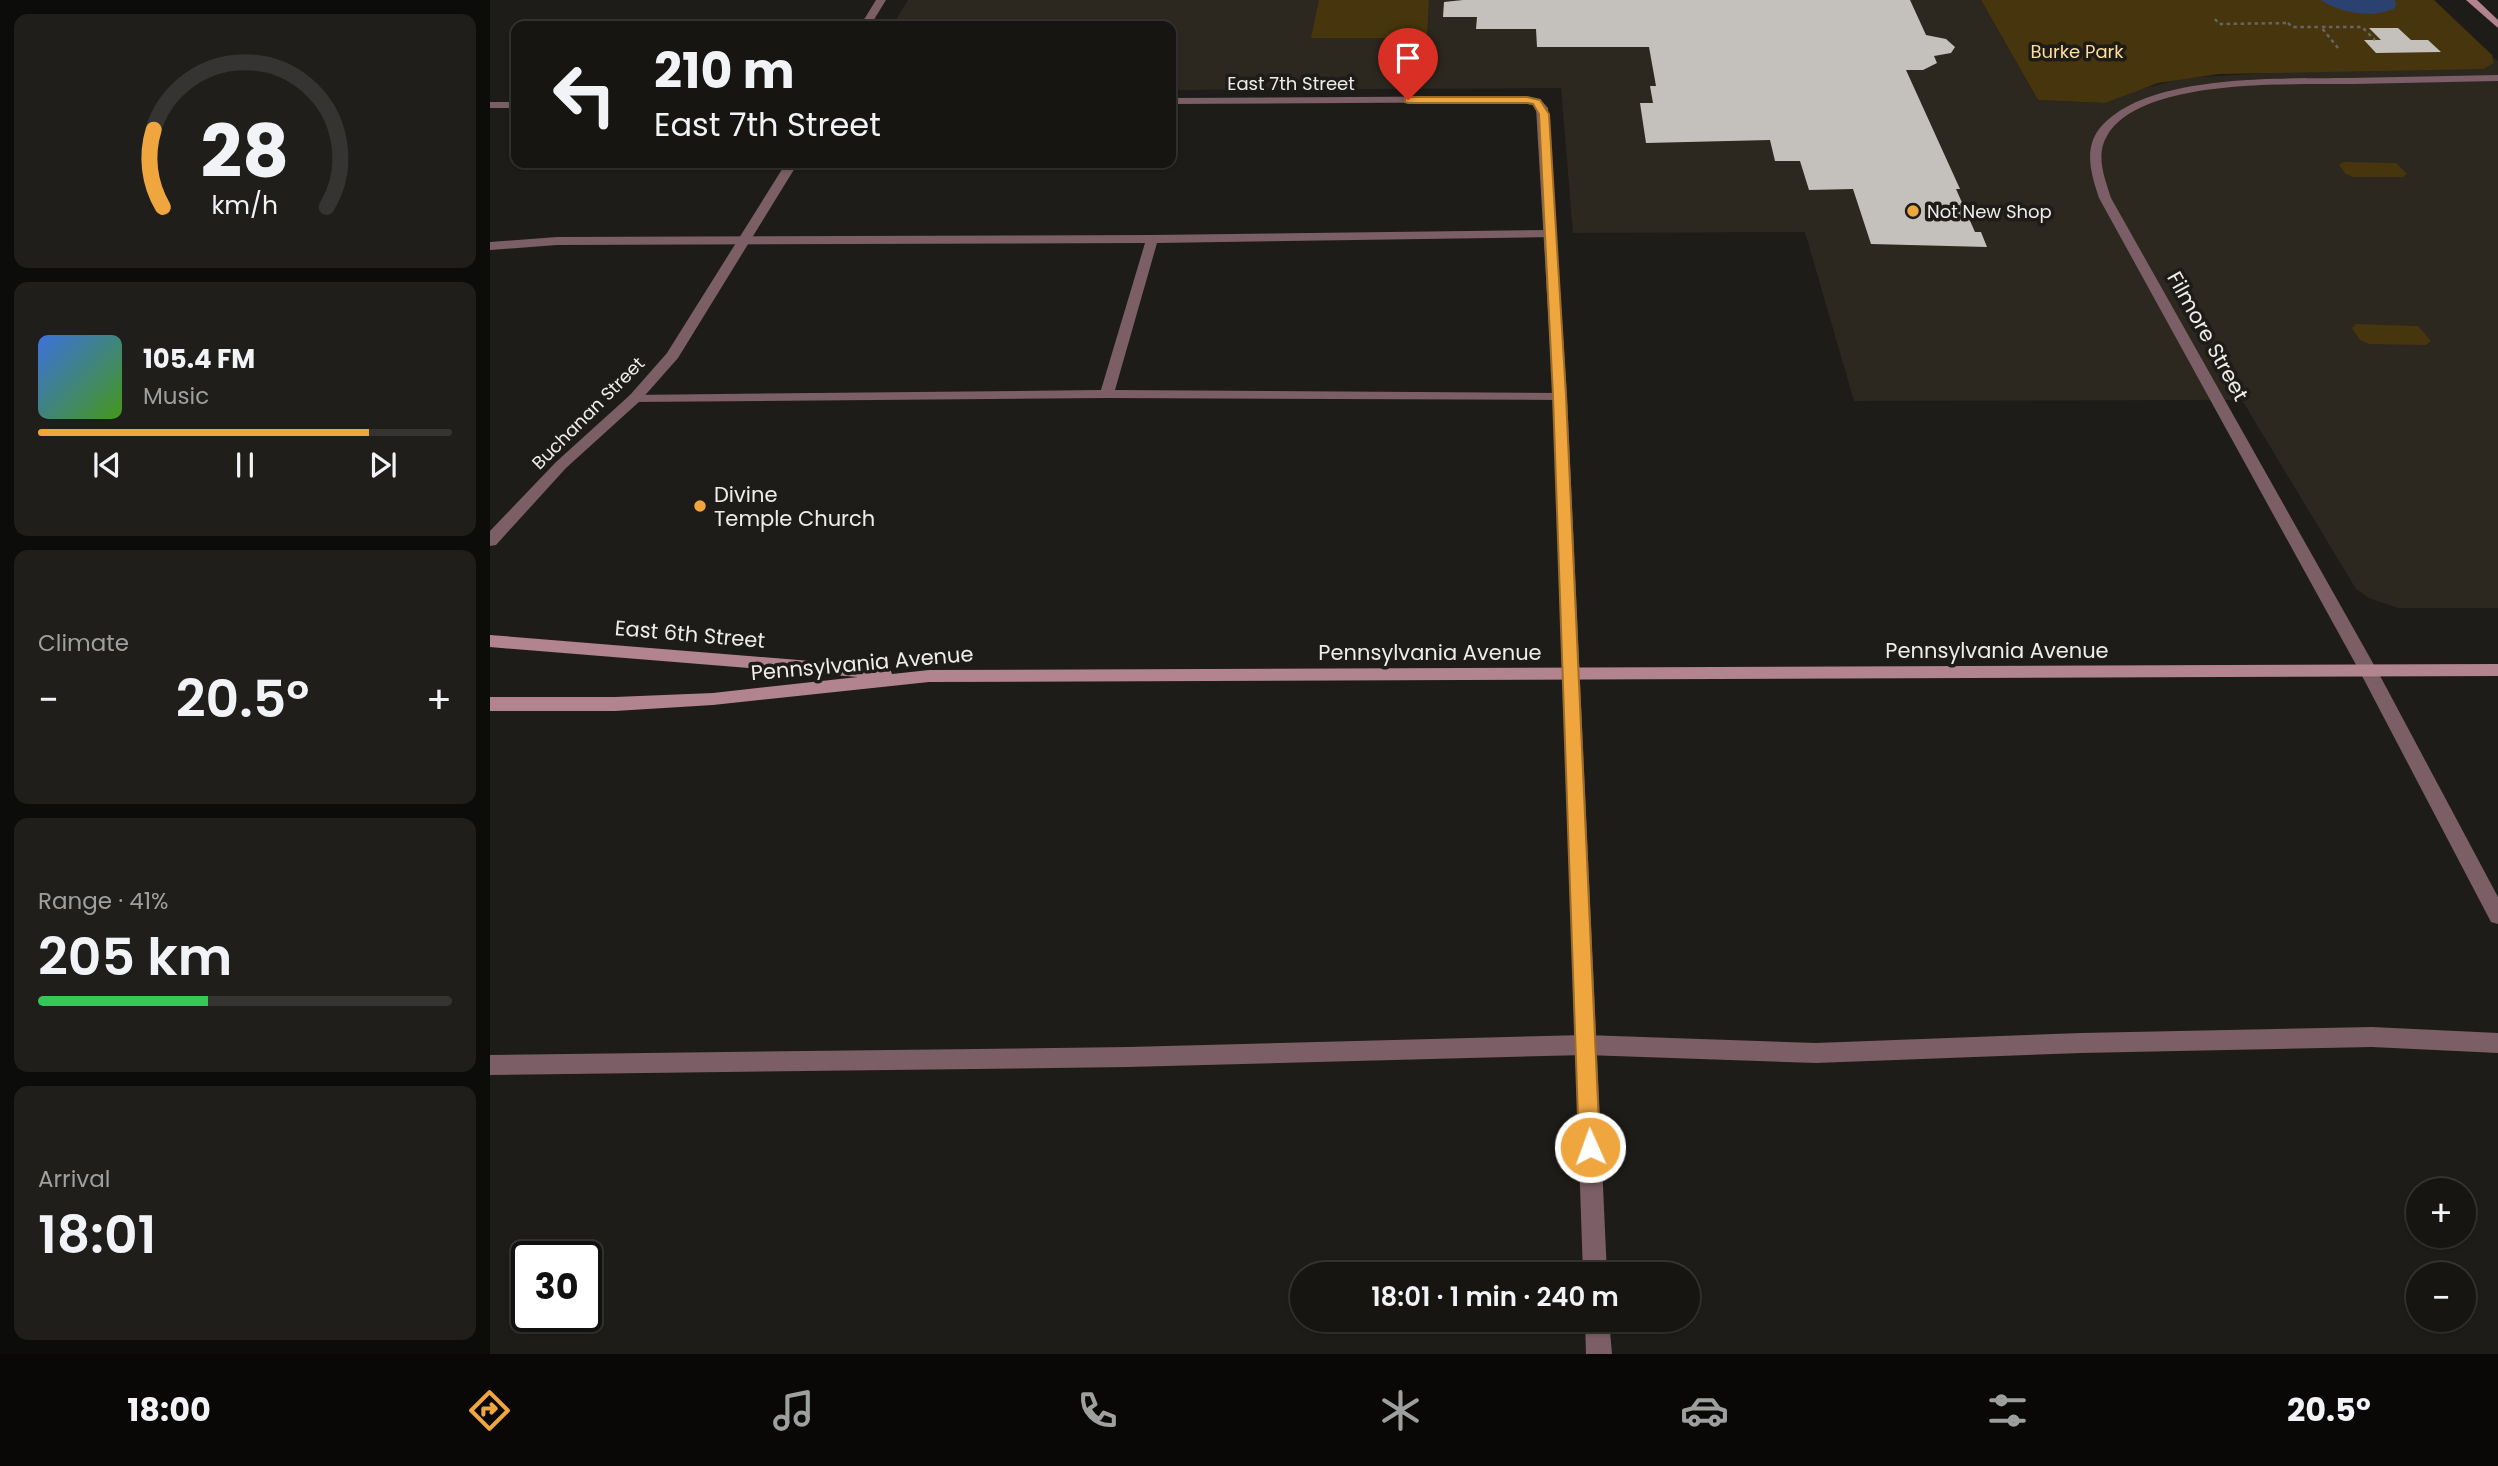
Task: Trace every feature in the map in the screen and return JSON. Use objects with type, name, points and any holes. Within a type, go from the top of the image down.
[{"type":"main road","points":[[2470,0],[2498,25]]},
{"type":"main road","name":"East 6th Street","points":[[490,641],[929,676]]},
{"type":"main road","name":"Pennsylvania Avenue","points":[[490,704],[615,704],[713,699],[929,676],[2498,670]]},
{"type":"street","points":[[867,21],[881,0]]},
{"type":"street","name":"Filmore Street","points":[[2498,78],[2212,86],[2159,97],[2128,111],[2104,131],[2095,150],[2098,176],[2105,198],[2369,672],[2498,916]]},
{"type":"street","name":"East 7th Street","points":[[1176,101],[1514,99],[1536,102],[1544,114],[1550,234]]},
{"type":"street","points":[[490,105],[511,105]]},
{"type":"street","name":"Buchanan Street","points":[[490,541],[561,465],[635,398],[673,355],[789,168]]},
{"type":"street","points":[[490,246],[557,241],[1152,239],[1550,234],[1560,396],[1594,1262]]},
{"type":"street","points":[[1107,394],[1152,239]]},
{"type":"street","points":[[635,398],[1107,394],[1560,396]]},
{"type":"street","points":[[490,1065],[1128,1057],[1585,1045],[1816,1053],[2081,1043],[2372,1037],[2498,1043]]},
{"type":"street","points":[[1598,1332],[1599,1354]]},
{"type":"path","points":[[2215,19],[2219,24],[2287,22],[2292,27],[2362,27],[2375,40]]},
{"type":"path","points":[[2321,27],[2339,48]]},
{"type":"shaded area","points":[[908,0],[1981,0],[2038,100],[2105,103],[2133,91],[2185,78],[2495,59],[2492,55],[2498,61],[2498,608],[2398,608],[2369,598],[2356,589],[2242,400],[1854,401],[1805,232],[1573,233],[1561,88],[1176,90],[1176,21],[895,21]]},
{"type":"green space","points":[[1319,0],[1429,0],[1427,35],[1420,38],[1311,38]]},
{"type":"green space","name":"Burke Park","points":[[1981,0],[2434,0],[2492,55],[2494,63],[2483,69],[2219,74],[2158,83],[2105,103],[2038,100]]},
{"type":"green space","points":[[2343,162],[2396,163],[2407,174],[2403,177],[2353,177],[2346,174],[2339,165]]},
{"type":"green space","points":[[2356,324],[2418,326],[2431,341],[2426,345],[2369,344],[2360,340],[2352,328]]},
{"type":"water","points":[[2321,0],[2394,0],[2396,3],[2395,8],[2367,14],[2337,8]]},
{"type":"building","points":[[1910,0],[1926,35],[1946,39],[1955,47],[1951,53],[1934,56],[1937,63],[1923,70],[1906,70],[1960,189],[1956,189],[1975,232],[1981,232],[1987,247],[1871,244],[1853,189],[1809,190],[1800,161],[1775,161],[1770,140],[1646,143],[1640,103],[1653,103],[1650,86],[1656,86],[1649,47],[1537,47],[1536,29],[1476,29],[1477,17],[1443,17],[1444,2]]},
{"type":"building","points":[[2369,28],[2398,28],[2411,40],[2428,40],[2441,52],[2376,53],[2364,40],[2381,40]]},
{"type":"place","name":"Not New Shop","points":[[1913,211]]},
{"type":"place","name":"Divine Temple Church","points":[[700,506]]},
{"type":"route","points":[[1408,100],[1527,100],[1536,102],[1544,114],[1560,396],[1590,1147]]}]
